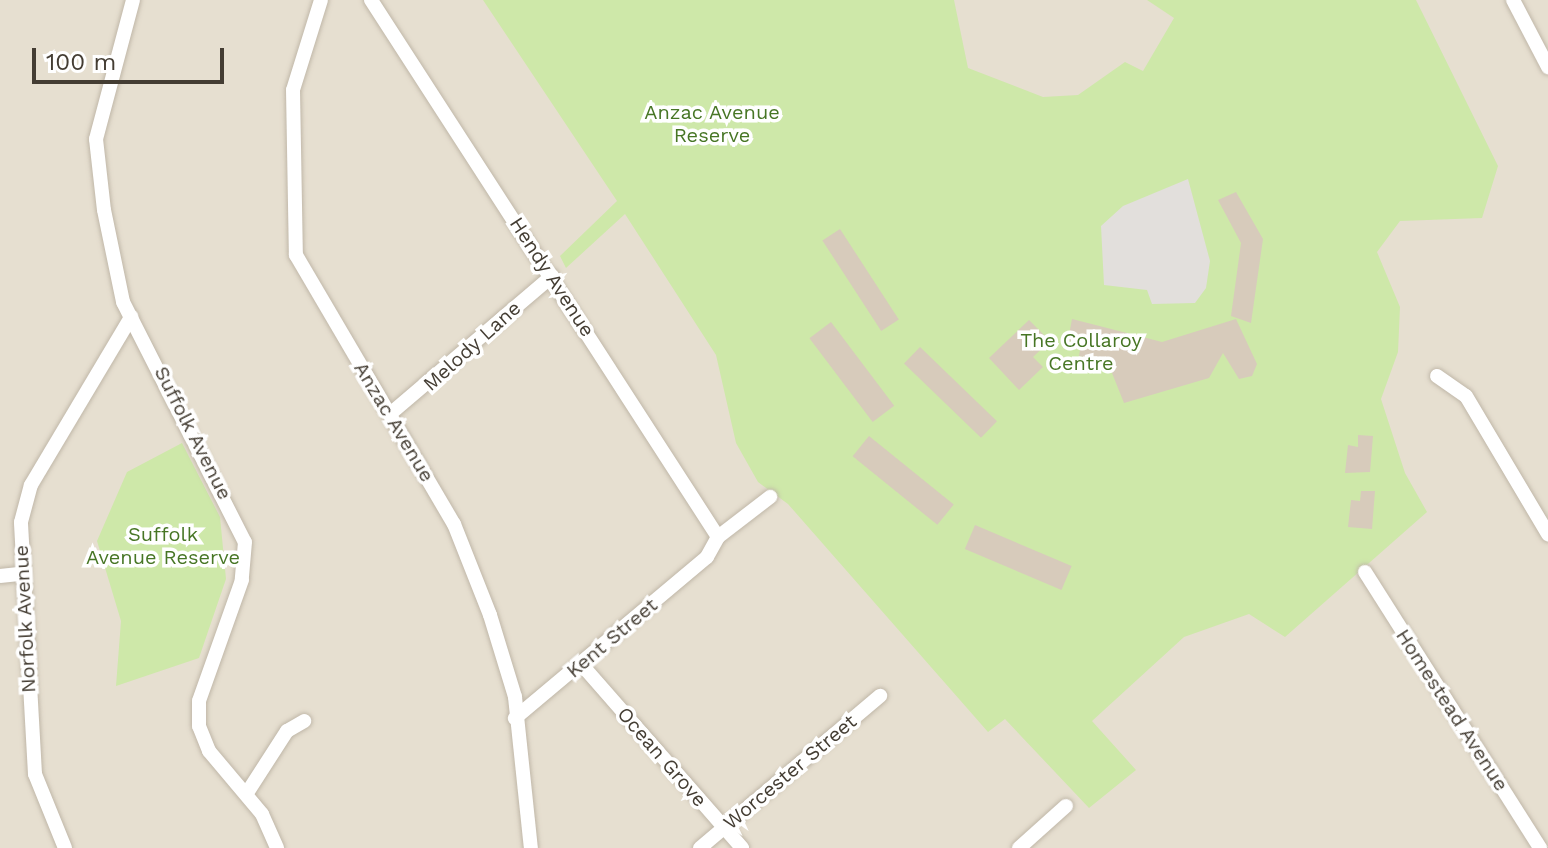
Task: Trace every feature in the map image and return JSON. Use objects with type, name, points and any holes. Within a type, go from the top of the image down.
[{"type":"street","name":"Suffolk Avenue","points":[[133,0],[96,139],[131,317],[245,542],[242,580],[199,701],[199,726],[209,751],[247,793],[277,848]]},
{"type":"street","name":"Anzac Avenue","points":[[321,0],[293,90],[296,255],[454,524],[490,615],[515,718],[531,848]]},
{"type":"street","name":"Hendy Avenue","points":[[371,0],[718,537]]},
{"type":"street","points":[[1513,0],[1548,67]]},
{"type":"street","name":"Melody Lane","points":[[390,414],[552,276]]},
{"type":"street","name":"Norfolk Avenue","points":[[65,848],[35,774],[19,574],[31,485],[131,317]]},
{"type":"street","points":[[1437,376],[1466,396],[1548,534]]},
{"type":"street","points":[[718,537],[770,497]]},
{"type":"street","name":"Kent Street","points":[[515,718],[582,665],[707,557],[718,537]]},
{"type":"street","name":"Homestead Avenue","points":[[1365,572],[1540,848]]},
{"type":"street","points":[[0,576],[19,574]]},
{"type":"street","name":"Ocean Grove","points":[[582,665],[742,848]]},
{"type":"street","name":"Worcester Street","points":[[700,848],[880,696]]},
{"type":"street","points":[[247,793],[287,731],[304,721]]},
{"type":"street","points":[[1019,848],[1066,806]]},
{"type":"shaded area","points":[[0,0],[1548,0],[1548,848],[0,848]]},
{"type":"shaded area","points":[[1188,179],[1210,261],[1206,288],[1195,303],[1152,304],[1147,290],[1104,285],[1101,226],[1123,206]]},
{"type":"green space","name":"The Collaroy Centre","points":[[483,0],[954,0],[968,68],[1043,97],[1078,95],[1125,62],[1143,71],[1174,18],[1147,0],[1416,0],[1498,166],[1482,218],[1400,221],[1377,252],[1400,307],[1398,352],[1381,399],[1405,473],[1427,512],[1285,637],[1249,614],[1184,637],[1092,721],[1136,770],[1089,808],[1005,719],[988,732],[788,504],[758,482],[736,443],[716,355],[625,214],[566,268],[560,256],[617,201]]},
{"type":"green space","name":"Suffolk Avenue Reserve","points":[[182,443],[220,517],[226,579],[199,658],[116,686],[121,621],[97,541],[127,472]]},
{"type":"building","points":[[1236,192],[1263,239],[1251,323],[1231,316],[1241,243],[1218,200]]},
{"type":"building","points":[[840,229],[899,320],[881,331],[822,240]]},
{"type":"building","points":[[1072,319],[1162,342],[1236,319],[1257,364],[1252,376],[1239,379],[1223,353],[1209,378],[1124,403],[1108,363],[1079,356],[1081,344],[1068,340]]},
{"type":"building","points":[[1029,320],[1050,341],[1033,357],[1043,367],[1019,390],[989,358]]},
{"type":"building","points":[[831,322],[894,406],[873,422],[809,338]]},
{"type":"building","points":[[920,347],[997,421],[981,438],[904,364]]},
{"type":"building","points":[[1358,435],[1373,436],[1370,472],[1345,473],[1348,445],[1358,447]]},
{"type":"building","points":[[869,436],[954,505],[937,525],[853,456]]},
{"type":"building","points":[[1361,491],[1375,491],[1372,529],[1348,527],[1351,500],[1360,501]]},
{"type":"building","points":[[975,525],[1072,566],[1061,590],[965,549]]},
{"type":"park label","name":"Anzac Avenue Reserve","points":[[712,124]]}]
